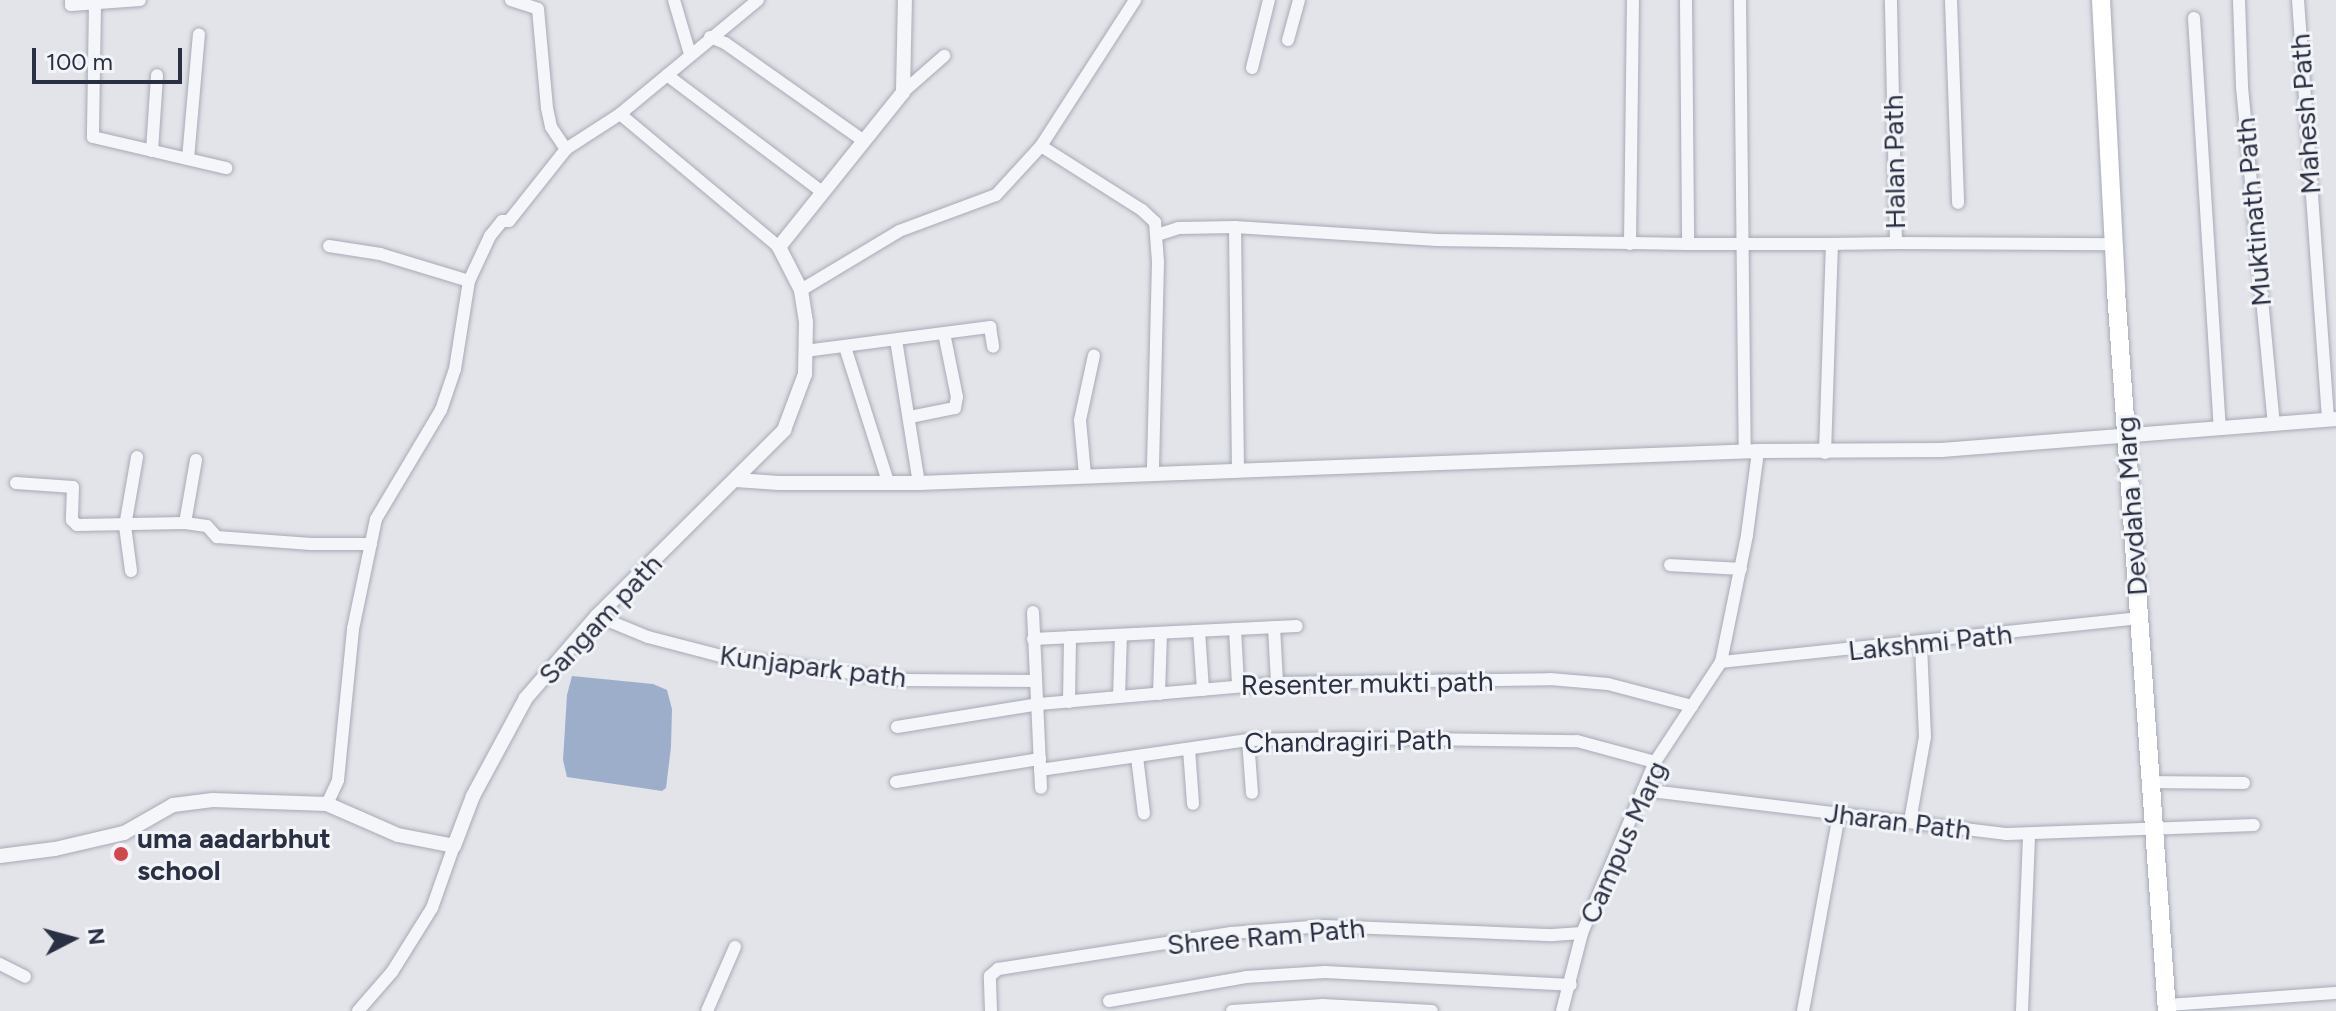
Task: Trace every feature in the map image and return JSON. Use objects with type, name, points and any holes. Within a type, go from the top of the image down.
[{"type":"main road","name":"Devdaha Marg","points":[[2101,0],[2114,244],[2167,1008]]},
{"type":"street","points":[[71,0],[71,5],[140,0]]},
{"type":"street","points":[[511,0],[538,9],[547,108],[551,127],[566,149]]},
{"type":"street","points":[[674,0],[690,54]]},
{"type":"street","points":[[327,804],[340,768],[353,629],[371,544],[383,504],[441,410],[455,369],[469,281],[496,226],[502,221],[509,221],[566,149],[620,114],[758,0]]},
{"type":"street","points":[[903,92],[905,0]]},
{"type":"street","points":[[801,290],[888,236],[996,195],[1041,146],[1135,0]]},
{"type":"street","points":[[1252,68],[1269,0]]},
{"type":"street","points":[[1288,40],[1299,0]]},
{"type":"street","points":[[1630,244],[1633,0]]},
{"type":"street","points":[[1686,0],[1688,244]]},
{"type":"street","name":"Campus Marg","points":[[1562,1011],[1582,933],[1655,762],[1721,662],[1741,569],[1751,451],[1743,244],[1740,0]]},
{"type":"street","name":"Halan Path","points":[[1157,235],[1178,228],[1235,227],[1437,240],[1630,244],[1896,243],[1891,0]]},
{"type":"street","points":[[1951,0],[1958,203]]},
{"type":"street","name":"Muktinath Path","points":[[2239,0],[2244,119],[2274,424]]},
{"type":"street","name":"Mahesh Path","points":[[2298,0],[2332,420]]},
{"type":"street","points":[[95,4],[93,137],[226,168]]},
{"type":"street","points":[[2194,18],[2220,427]]},
{"type":"street","points":[[188,159],[199,34]]},
{"type":"street","points":[[710,37],[725,43],[864,141]]},
{"type":"street","points":[[620,114],[779,247],[903,92],[944,56]]},
{"type":"street","points":[[152,151],[157,75]]},
{"type":"street","points":[[667,75],[822,192]]},
{"type":"street","points":[[1041,146],[1142,210],[1155,222],[1153,473]]},
{"type":"street","points":[[1235,227],[1238,471]]},
{"type":"street","points":[[1896,243],[2114,244]]},
{"type":"street","points":[[1825,453],[1832,244]]},
{"type":"street","points":[[329,246],[380,254],[469,281]]},
{"type":"street","name":"Sangam path","points":[[454,846],[473,796],[526,698],[597,616],[784,430],[805,374],[805,351],[801,290],[779,247]]},
{"type":"street","points":[[805,351],[990,327],[993,347]]},
{"type":"street","points":[[910,417],[955,408],[957,397],[944,333]]},
{"type":"street","points":[[896,340],[919,483]]},
{"type":"street","points":[[845,347],[888,482]]},
{"type":"street","points":[[1085,475],[1080,420],[1094,355]]},
{"type":"street","points":[[736,480],[822,484],[919,483],[1751,451],[1942,450],[2332,420]]},
{"type":"street","points":[[131,571],[125,526],[137,457]]},
{"type":"street","points":[[185,523],[196,460]]},
{"type":"street","points":[[16,483],[68,485],[74,491],[74,523],[125,526],[185,523],[203,525],[212,535],[230,538],[311,544],[371,544]]},
{"type":"street","points":[[1670,565],[1741,569]]},
{"type":"street","points":[[1033,612],[1041,788]]},
{"type":"street","name":"Kunjapark path","points":[[597,616],[648,637],[721,656],[904,680],[1035,681]]},
{"type":"street","name":"Lakshmi Path","points":[[1721,662],[1921,644],[2139,618]]},
{"type":"street","points":[[1033,639],[1297,626]]},
{"type":"street","points":[[1274,627],[1277,683]]},
{"type":"street","points":[[1235,629],[1238,685]]},
{"type":"street","points":[[1199,631],[1203,690]]},
{"type":"street","points":[[1159,694],[1161,633]]},
{"type":"street","points":[[1119,697],[1121,635]]},
{"type":"street","points":[[1069,702],[1070,637]]},
{"type":"street","points":[[1910,821],[1925,737],[1921,644]]},
{"type":"street","name":"Resenter mukti path","points":[[897,727],[1039,704],[1277,683],[1550,679],[1608,684],[1692,706]]},
{"type":"street","points":[[1248,740],[1252,793]]},
{"type":"street","name":"Chandragiri Path","points":[[896,782],[1137,757],[1248,740],[1577,741],[1655,762]]},
{"type":"street","points":[[1189,749],[1193,804]]},
{"type":"street","points":[[1137,757],[1144,814]]},
{"type":"street","points":[[2151,782],[2244,783]]},
{"type":"street","name":"Jharan Path","points":[[1643,790],[2029,834],[2254,825]]},
{"type":"street","points":[[0,856],[55,849],[124,833],[173,805],[213,800],[327,804],[398,835],[454,846],[432,908],[392,972],[358,1011]]},
{"type":"street","points":[[1803,1011],[1839,814]]},
{"type":"street","points":[[2022,1011],[2029,834]]},
{"type":"street","name":"Shree Ram Path","points":[[991,1011],[990,976],[998,969],[1231,933],[1338,926],[1553,935],[1582,933]]},
{"type":"street","points":[[707,1011],[735,947]]},
{"type":"street","points":[[0,964],[25,977]]},
{"type":"street","points":[[1109,1001],[1246,977],[1325,972],[1571,985]]},
{"type":"street","points":[[2167,1008],[2336,993]]},
{"type":"street","points":[[1232,1011],[1323,1005],[1432,1011]]},
{"type":"water","points":[[572,676],[653,684],[667,690],[672,709],[666,788],[662,791],[567,777],[563,760],[567,695]]},
{"type":"place","name":"uma aadarbhut school","points":[[121,854]]}]
